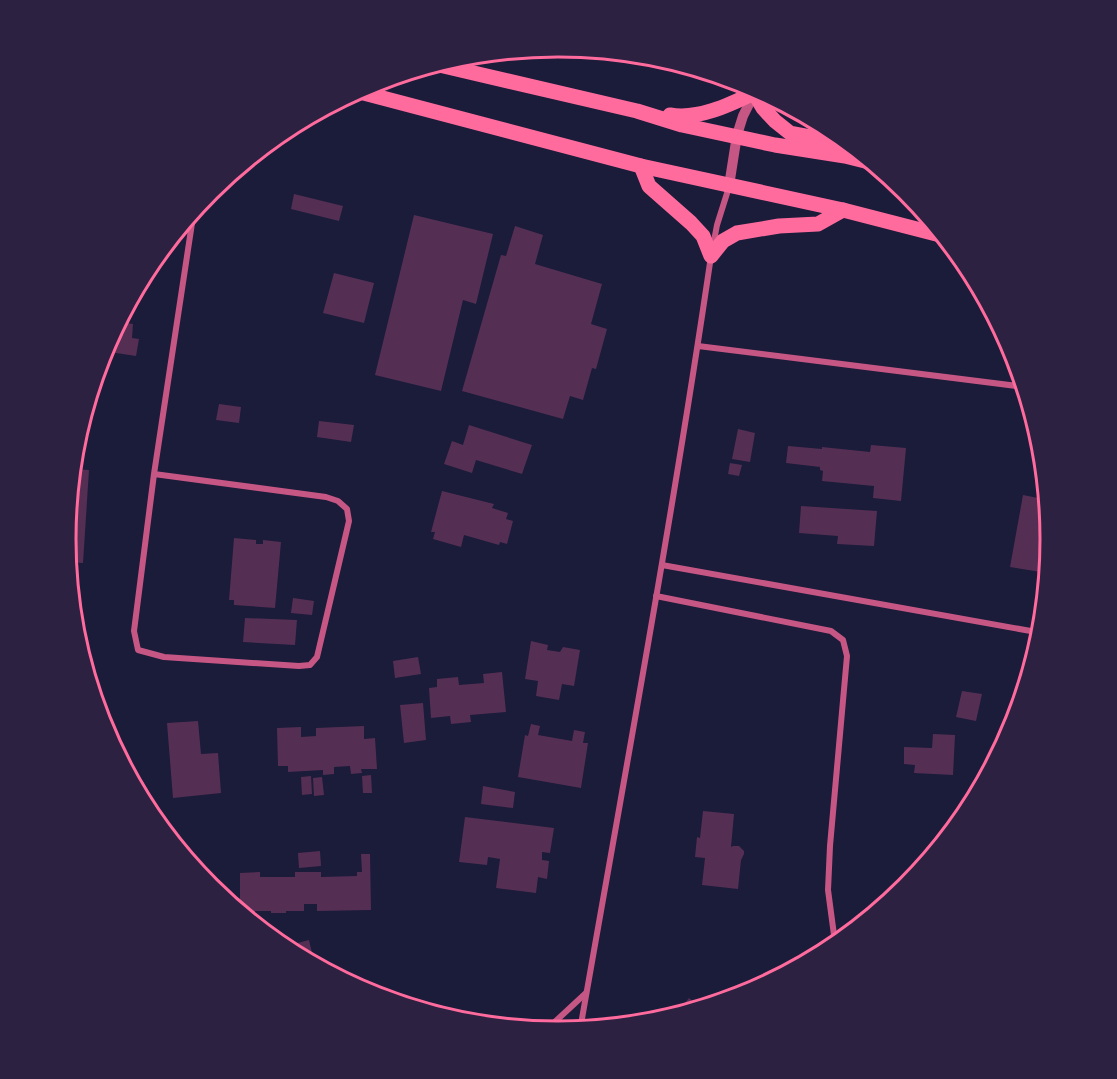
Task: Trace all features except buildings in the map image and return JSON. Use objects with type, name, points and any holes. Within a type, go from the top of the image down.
[{"type":"main road","points":[[454,68],[637,111],[682,124],[776,145],[853,158]]},
{"type":"main road","points":[[372,95],[641,166],[843,210],[930,232]]},
{"type":"main road","points":[[637,111],[683,117],[729,105],[747,96]]},
{"type":"main road","points":[[760,102],[769,115],[790,133],[822,140],[845,156]]},
{"type":"main road","points":[[641,166],[649,186],[703,236],[711,256],[723,241],[737,233],[778,226],[818,224],[843,210]]},
{"type":"street","points":[[581,1021],[662,565],[711,256],[717,225],[729,186],[736,135],[752,98]]},
{"type":"street","points":[[154,474],[326,497],[338,501],[347,509],[349,521],[317,657],[310,665],[164,657],[138,650],[134,631],[154,474],[191,227]]},
{"type":"street","points":[[698,346],[1016,386]]},
{"type":"street","points":[[662,565],[1032,631]]},
{"type":"street","points":[[656,596],[831,631],[843,640],[847,656],[828,890],[834,935]]},
{"type":"street","points":[[555,1022],[586,992]]}]
